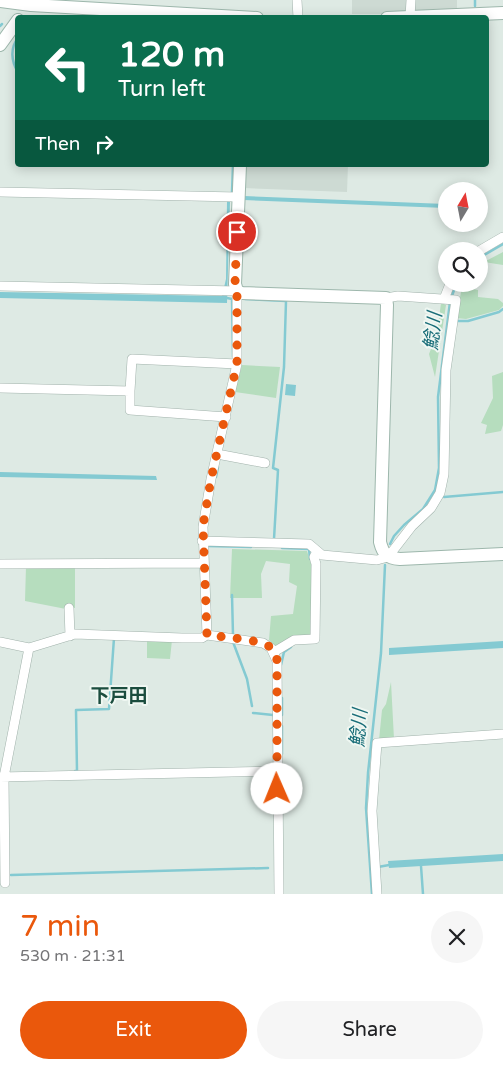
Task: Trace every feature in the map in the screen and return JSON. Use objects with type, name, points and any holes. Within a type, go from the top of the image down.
[{"type":"street","points":[[298,0],[298,15]]},
{"type":"street","points":[[410,15],[411,0]]},
{"type":"street","points":[[0,1],[32,2],[109,13],[190,15]]},
{"type":"street","points":[[22,15],[32,2]]},
{"type":"street","points":[[456,15],[503,13]]},
{"type":"street","points":[[0,45],[15,24]]},
{"type":"street","points":[[207,635],[202,541],[203,526],[237,364],[229,291],[235,284],[240,167]]},
{"type":"street","points":[[0,192],[238,197]]},
{"type":"street","points":[[488,246],[503,237]]},
{"type":"street","points":[[0,286],[229,291],[386,298],[398,296],[456,300],[446,370],[444,474],[440,493],[431,508],[412,526],[388,557]]},
{"type":"street","points":[[444,298],[447,292]]},
{"type":"street","points":[[386,298],[380,542],[383,552],[388,557]]},
{"type":"street","points":[[226,417],[130,410],[132,359],[237,364]]},
{"type":"street","points":[[0,388],[130,390]]},
{"type":"street","points":[[217,454],[265,463]]},
{"type":"street","points":[[202,541],[309,544],[322,554],[378,560],[388,557],[400,559],[503,554]]},
{"type":"street","points":[[274,652],[294,640],[315,639],[316,564],[314,557],[317,550]]},
{"type":"street","points":[[0,564],[203,563]]},
{"type":"street","points":[[69,608],[70,636]]},
{"type":"street","points":[[0,642],[29,648],[75,634],[202,638],[207,635],[263,643],[271,648],[277,660],[279,894]]},
{"type":"street","points":[[6,894],[3,883],[2,777],[29,648]]},
{"type":"street","points":[[378,894],[372,810],[377,743],[503,734]]},
{"type":"street","points":[[2,777],[277,771]]},
{"type":"shaded area","points":[[352,0],[457,0],[457,11],[352,14]]},
{"type":"shaded area","points":[[245,167],[348,167],[347,192],[244,188]]},
{"type":"green space","points":[[503,252],[503,265],[488,263],[488,260]]},
{"type":"green space","points":[[461,292],[478,292],[478,297],[498,299],[503,303],[499,310],[466,319],[456,318]]},
{"type":"green space","points":[[441,303],[446,305],[435,377],[429,354],[437,334]]},
{"type":"green space","points":[[242,365],[280,367],[276,398],[235,392]]},
{"type":"green space","points":[[503,372],[503,425],[501,431],[485,434],[487,425],[481,423],[493,398],[492,376]]},
{"type":"green space","points":[[232,549],[307,551],[312,567],[310,636],[293,637],[275,646],[269,640],[271,616],[293,614],[297,586],[289,582],[290,564],[266,561],[261,574],[262,598],[230,598]]},
{"type":"green space","points":[[26,566],[75,566],[75,608],[66,609],[25,601]]},
{"type":"green space","points":[[147,639],[172,640],[170,659],[147,658]]},
{"type":"green space","points":[[391,682],[394,739],[379,740],[382,710],[386,704]]},
{"type":"water","points":[[244,196],[438,204],[438,208],[244,200]]},
{"type":"water","points":[[227,201],[230,202],[227,303],[0,298],[0,292],[222,296],[226,279]]},
{"type":"water","points":[[286,384],[296,385],[295,396],[285,395]]},
{"type":"water","points":[[0,472],[156,476],[157,480],[0,477]]},
{"type":"water","points":[[503,641],[503,648],[389,655],[389,648]]},
{"type":"water","points":[[503,854],[503,861],[389,868],[388,861]]},
{"type":"waterway","points":[[475,0],[475,6]]},
{"type":"waterway","points":[[15,42],[12,55],[15,65]]},
{"type":"waterway","points":[[232,192],[233,167]]},
{"type":"waterway","name":"鯰川","points":[[488,253],[503,244]]},
{"type":"waterway","name":"鯰川","points":[[452,296],[453,292]]},
{"type":"waterway","points":[[227,298],[232,299],[233,357]]},
{"type":"waterway","points":[[245,299],[286,301],[284,367],[273,468],[278,470],[274,539]]},
{"type":"waterway","name":"鯰川","points":[[390,544],[394,536],[404,525],[423,509],[435,490],[439,468],[438,397],[450,302]]},
{"type":"waterway","points":[[458,321],[468,321],[499,312],[503,309]]},
{"type":"waterway","points":[[216,477],[218,467]]},
{"type":"waterway","points":[[444,497],[503,492]]},
{"type":"waterway","points":[[208,546],[251,547]]},
{"type":"waterway","points":[[282,548],[309,549],[310,559]]},
{"type":"waterway","name":"鯰川","points":[[372,894],[366,808],[381,653],[385,565]]},
{"type":"waterway","points":[[232,595],[233,635]]},
{"type":"waterway","points":[[75,771],[77,771],[76,710],[109,709],[114,638]]},
{"type":"waterway","points":[[233,642],[247,679],[252,706]]},
{"type":"waterway","points":[[281,665],[284,652],[291,647]]},
{"type":"waterway","points":[[282,698],[282,715]]},
{"type":"waterway","points":[[253,713],[273,715]]},
{"type":"waterway","points":[[282,726],[282,754]]},
{"type":"waterway","points":[[378,867],[389,865]]},
{"type":"waterway","points":[[421,866],[423,894]]},
{"type":"waterway","points":[[11,875],[268,868]]},
{"type":"district","name":"下戸田","points":[[119,695]]},
{"type":"route","points":[[237,232],[235,284],[237,291],[237,364],[211,479],[203,526],[207,635],[263,643],[274,652],[277,660],[277,789]]}]
